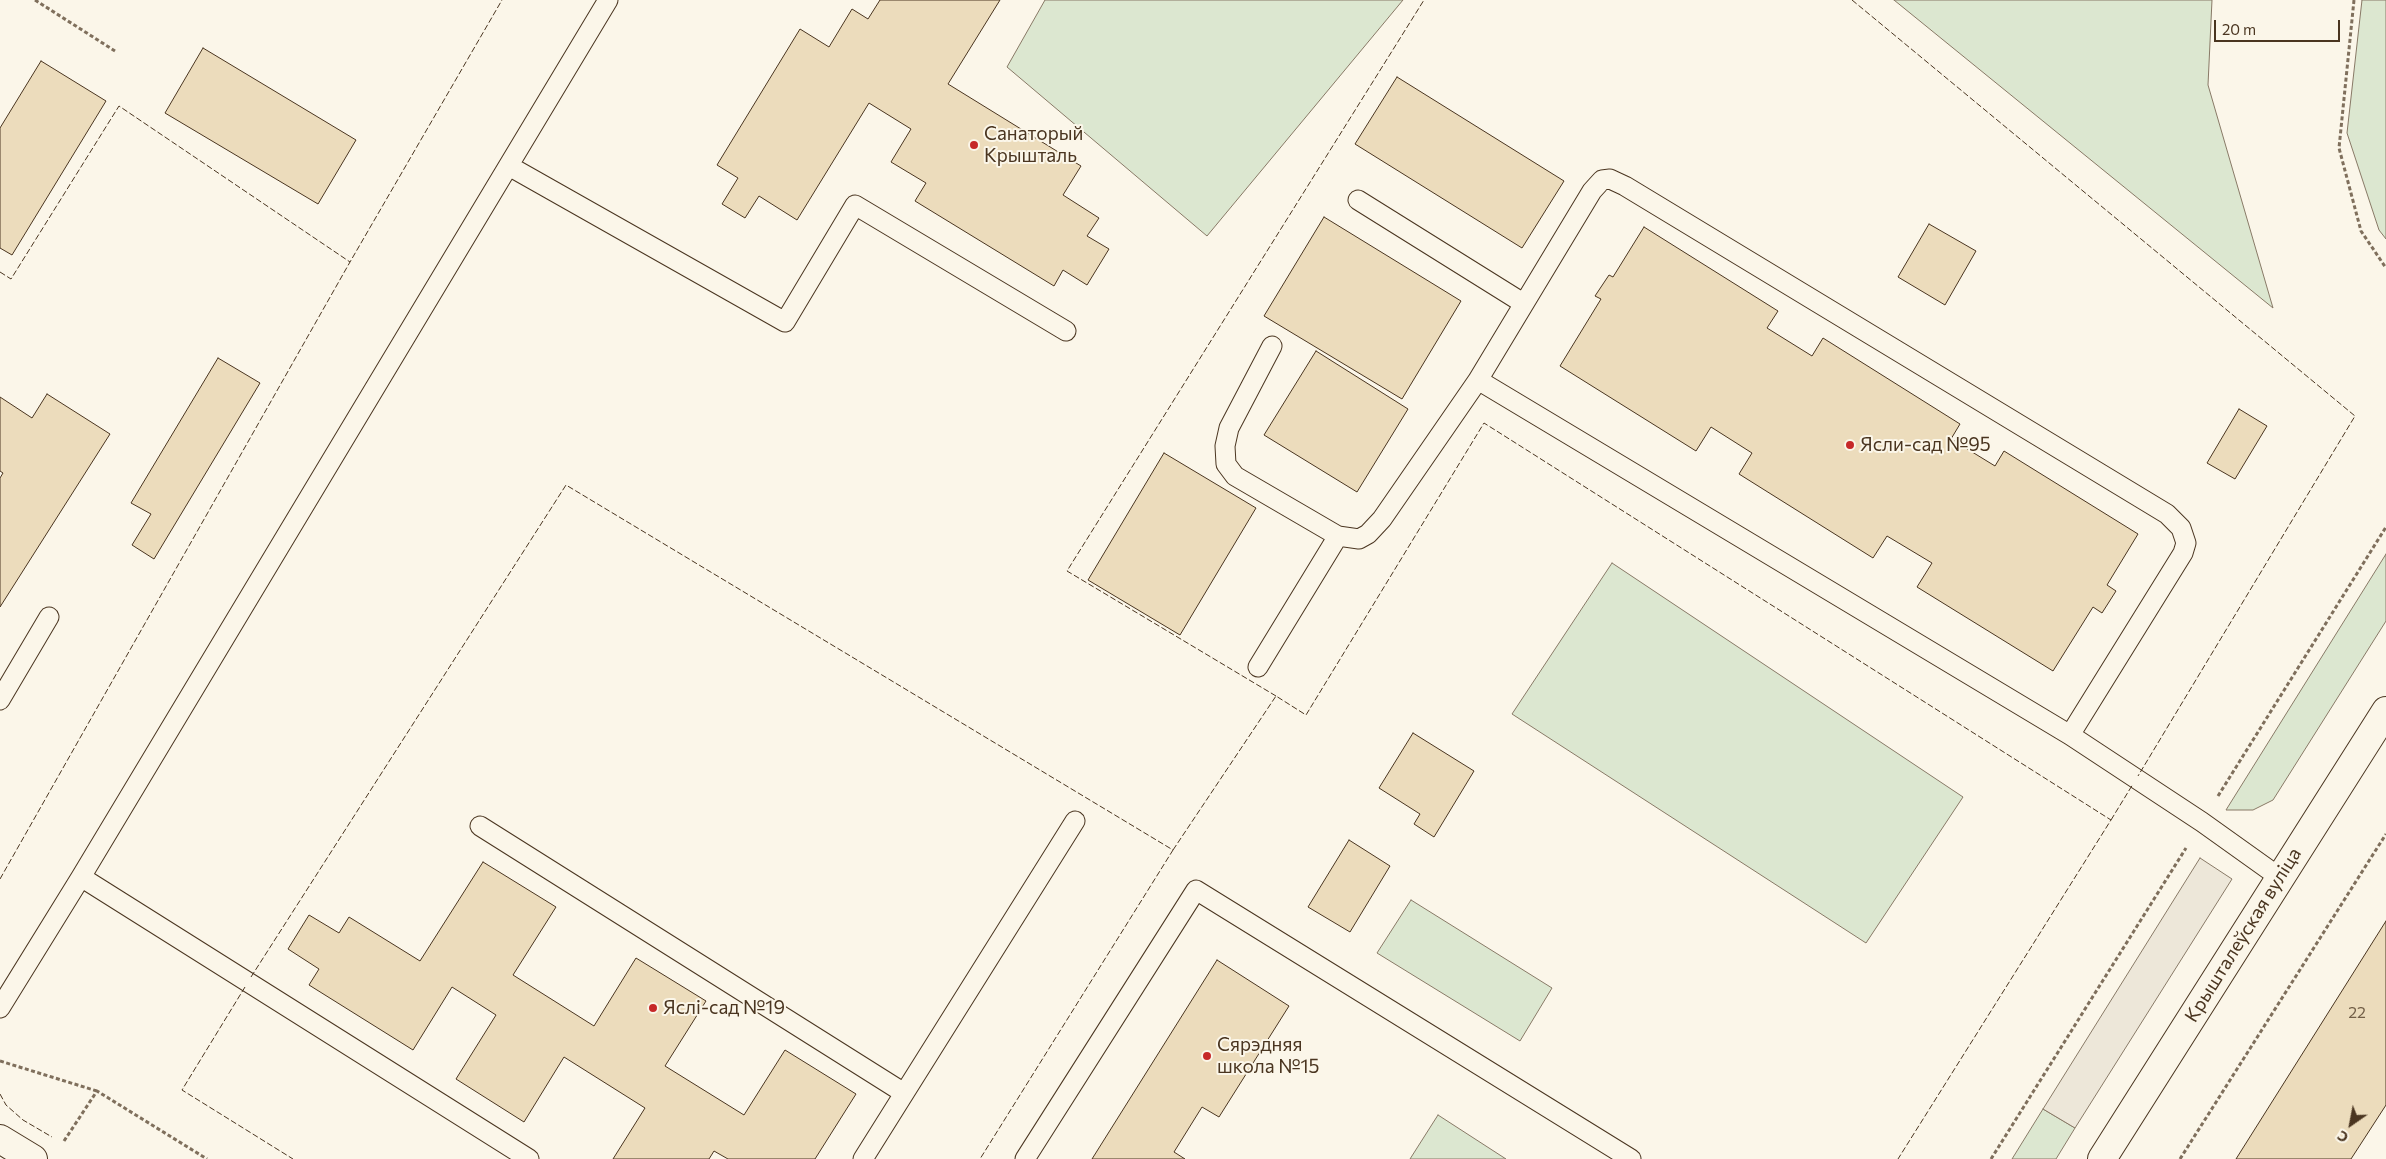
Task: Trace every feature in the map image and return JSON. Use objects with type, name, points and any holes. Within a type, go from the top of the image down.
[{"type":"street","name":"Крышталеўская вуліца","points":[[2102,1159],[2386,711]]},
{"type":"street","points":[[0,1139],[33,1159]]},
{"type":"lane","points":[[0,1008],[81,878],[608,0]]},
{"type":"lane","points":[[509,166],[785,322],[855,205],[1066,331]]},
{"type":"lane","points":[[1272,346],[1228,428],[1225,446],[1226,464],[1235,476],[1338,536],[1359,539],[1368,534],[1382,519],[1478,380],[1592,191],[1602,180],[1610,179],[1625,186],[2167,514],[2181,528],[2186,543],[2182,553],[2070,735]]},
{"type":"lane","points":[[1358,200],[1523,303]]},
{"type":"lane","points":[[1478,380],[2070,735],[2202,822],[2279,878]]},
{"type":"lane","points":[[1258,667],[1338,536]]},
{"type":"lane","points":[[0,700],[49,617]]},
{"type":"lane","points":[[863,1159],[1075,821]]},
{"type":"lane","points":[[480,826],[904,1093]]},
{"type":"lane","points":[[81,878],[529,1159]]},
{"type":"lane","points":[[1025,1159],[1196,890],[1632,1159]]},
{"type":"path","points":[[35,0],[115,51]]},
{"type":"path","points":[[2354,0],[2348,38],[2339,148],[2361,231],[2386,268]]},
{"type":"path","points":[[2180,1159],[2386,834]]},
{"type":"path","points":[[0,1061],[96,1091],[207,1159]]},
{"type":"path","points":[[62,1144],[96,1091]]},
{"type":"green space","points":[[1045,0],[1403,0],[1207,236],[1007,67]]},
{"type":"green space","points":[[1894,0],[2212,0],[2208,85],[2273,308]]},
{"type":"green space","points":[[2362,0],[2386,0],[2386,239],[2379,230],[2347,133]]},
{"type":"green space","points":[[2386,554],[2386,621],[2273,800],[2253,810],[2226,810]]},
{"type":"green space","points":[[1612,563],[1963,797],[1866,943],[1512,714]]},
{"type":"green space","points":[[1411,900],[1552,988],[1520,1041],[1377,953]]},
{"type":"green space","points":[[2043,1109],[2075,1128],[2056,1159],[2012,1159]]},
{"type":"green space","points":[[1438,1115],[1506,1159],[1410,1159]]},
{"type":"shaded area","points":[[2200,858],[2232,879],[2075,1128],[2043,1109]]},
{"type":"building","name":"Санаторый Крышталь","points":[[880,0],[1000,0],[948,84],[1081,166],[1063,195],[1099,218],[1087,236],[1109,249],[1087,285],[1063,270],[1054,286],[915,201],[926,183],[891,162],[911,129],[869,103],[797,220],[759,196],[745,218],[722,204],[738,178],[717,165],[800,29],[829,47],[852,9],[868,19]]},
{"type":"building","points":[[203,48],[356,140],[318,204],[165,113]]},
{"type":"building","points":[[41,61],[106,101],[12,255],[0,248],[0,128]]},
{"type":"building","points":[[1397,77],[1564,181],[1522,248],[1355,144]]},
{"type":"building","points":[[1324,217],[1461,301],[1402,399],[1264,316]]},
{"type":"building","points":[[1929,224],[1976,251],[1945,305],[1898,277]]},
{"type":"building","name":"Ясли-сад №95","points":[[1644,227],[1778,311],[1767,328],[1812,356],[1823,338],[1960,424],[1951,439],[1995,466],[2004,451],[2138,534],[2107,585],[2116,591],[2102,613],[2093,607],[2053,671],[1917,587],[1932,563],[1887,536],[1873,558],[1739,474],[1752,453],[1711,427],[1696,451],[1560,366],[1601,299],[1595,296],[1609,275],[1613,277]]},
{"type":"building","points":[[1316,351],[1408,409],[1357,492],[1264,435]]},
{"type":"building","points":[[218,358],[260,383],[154,559],[132,545],[151,514],[131,503]]},
{"type":"building","points":[[47,394],[110,434],[0,607],[0,478],[3,473],[0,471],[0,397],[32,418]]},
{"type":"building","points":[[2239,409],[2267,426],[2235,479],[2207,463]]},
{"type":"building","points":[[1164,453],[1256,508],[1180,635],[1088,580]]},
{"type":"building","points":[[1413,733],[1474,771],[1434,837],[1414,824],[1420,814],[1379,788]]},
{"type":"building","points":[[1349,840],[1390,866],[1350,932],[1308,907]]},
{"type":"building","name":"Яслі-сад №19","points":[[483,862],[556,907],[513,975],[594,1026],[636,958],[706,1001],[665,1066],[744,1115],[785,1050],[856,1094],[815,1159],[728,1159],[714,1151],[709,1159],[613,1159],[645,1108],[564,1057],[524,1122],[456,1079],[496,1015],[452,987],[413,1050],[309,985],[319,969],[288,949],[309,915],[339,933],[349,917],[420,961]]},
{"type":"building","points":[[2386,921],[2386,1105],[2351,1159],[2236,1159]]},
{"type":"building","name":"Сярэдняя школа №15","points":[[1217,960],[1289,1006],[1219,1117],[1202,1107],[1174,1152],[1185,1159],[1092,1159]]},
{"type":"fence","points":[[0,879],[350,262],[502,0]]},
{"type":"fence","points":[[1276,696],[1067,571],[1424,0]]},
{"type":"fence","points":[[1852,0],[2355,416],[2138,776]]},
{"type":"fence","points":[[0,272],[11,279],[119,106],[350,262]]},
{"type":"fence","points":[[1173,850],[1276,696],[1306,715],[1484,423],[2111,820],[1898,1159]]},
{"type":"fence","points":[[251,977],[566,485],[1173,850],[980,1159]]},
{"type":"fence","points":[[2111,820],[2133,784]]},
{"type":"fence","points":[[245,987],[182,1090],[293,1159]]},
{"type":"fence","points":[[0,1094],[6,1105],[23,1120],[52,1137]]},
{"type":"place","name":"Санаторый Крышталь","points":[[974,145]]},
{"type":"place","name":"Ясли-сад №95","points":[[1850,445]]},
{"type":"place","name":"Яслі-сад №19","points":[[653,1008]]},
{"type":"place","name":"Сярэдняя школа №15","points":[[1207,1056]]}]
